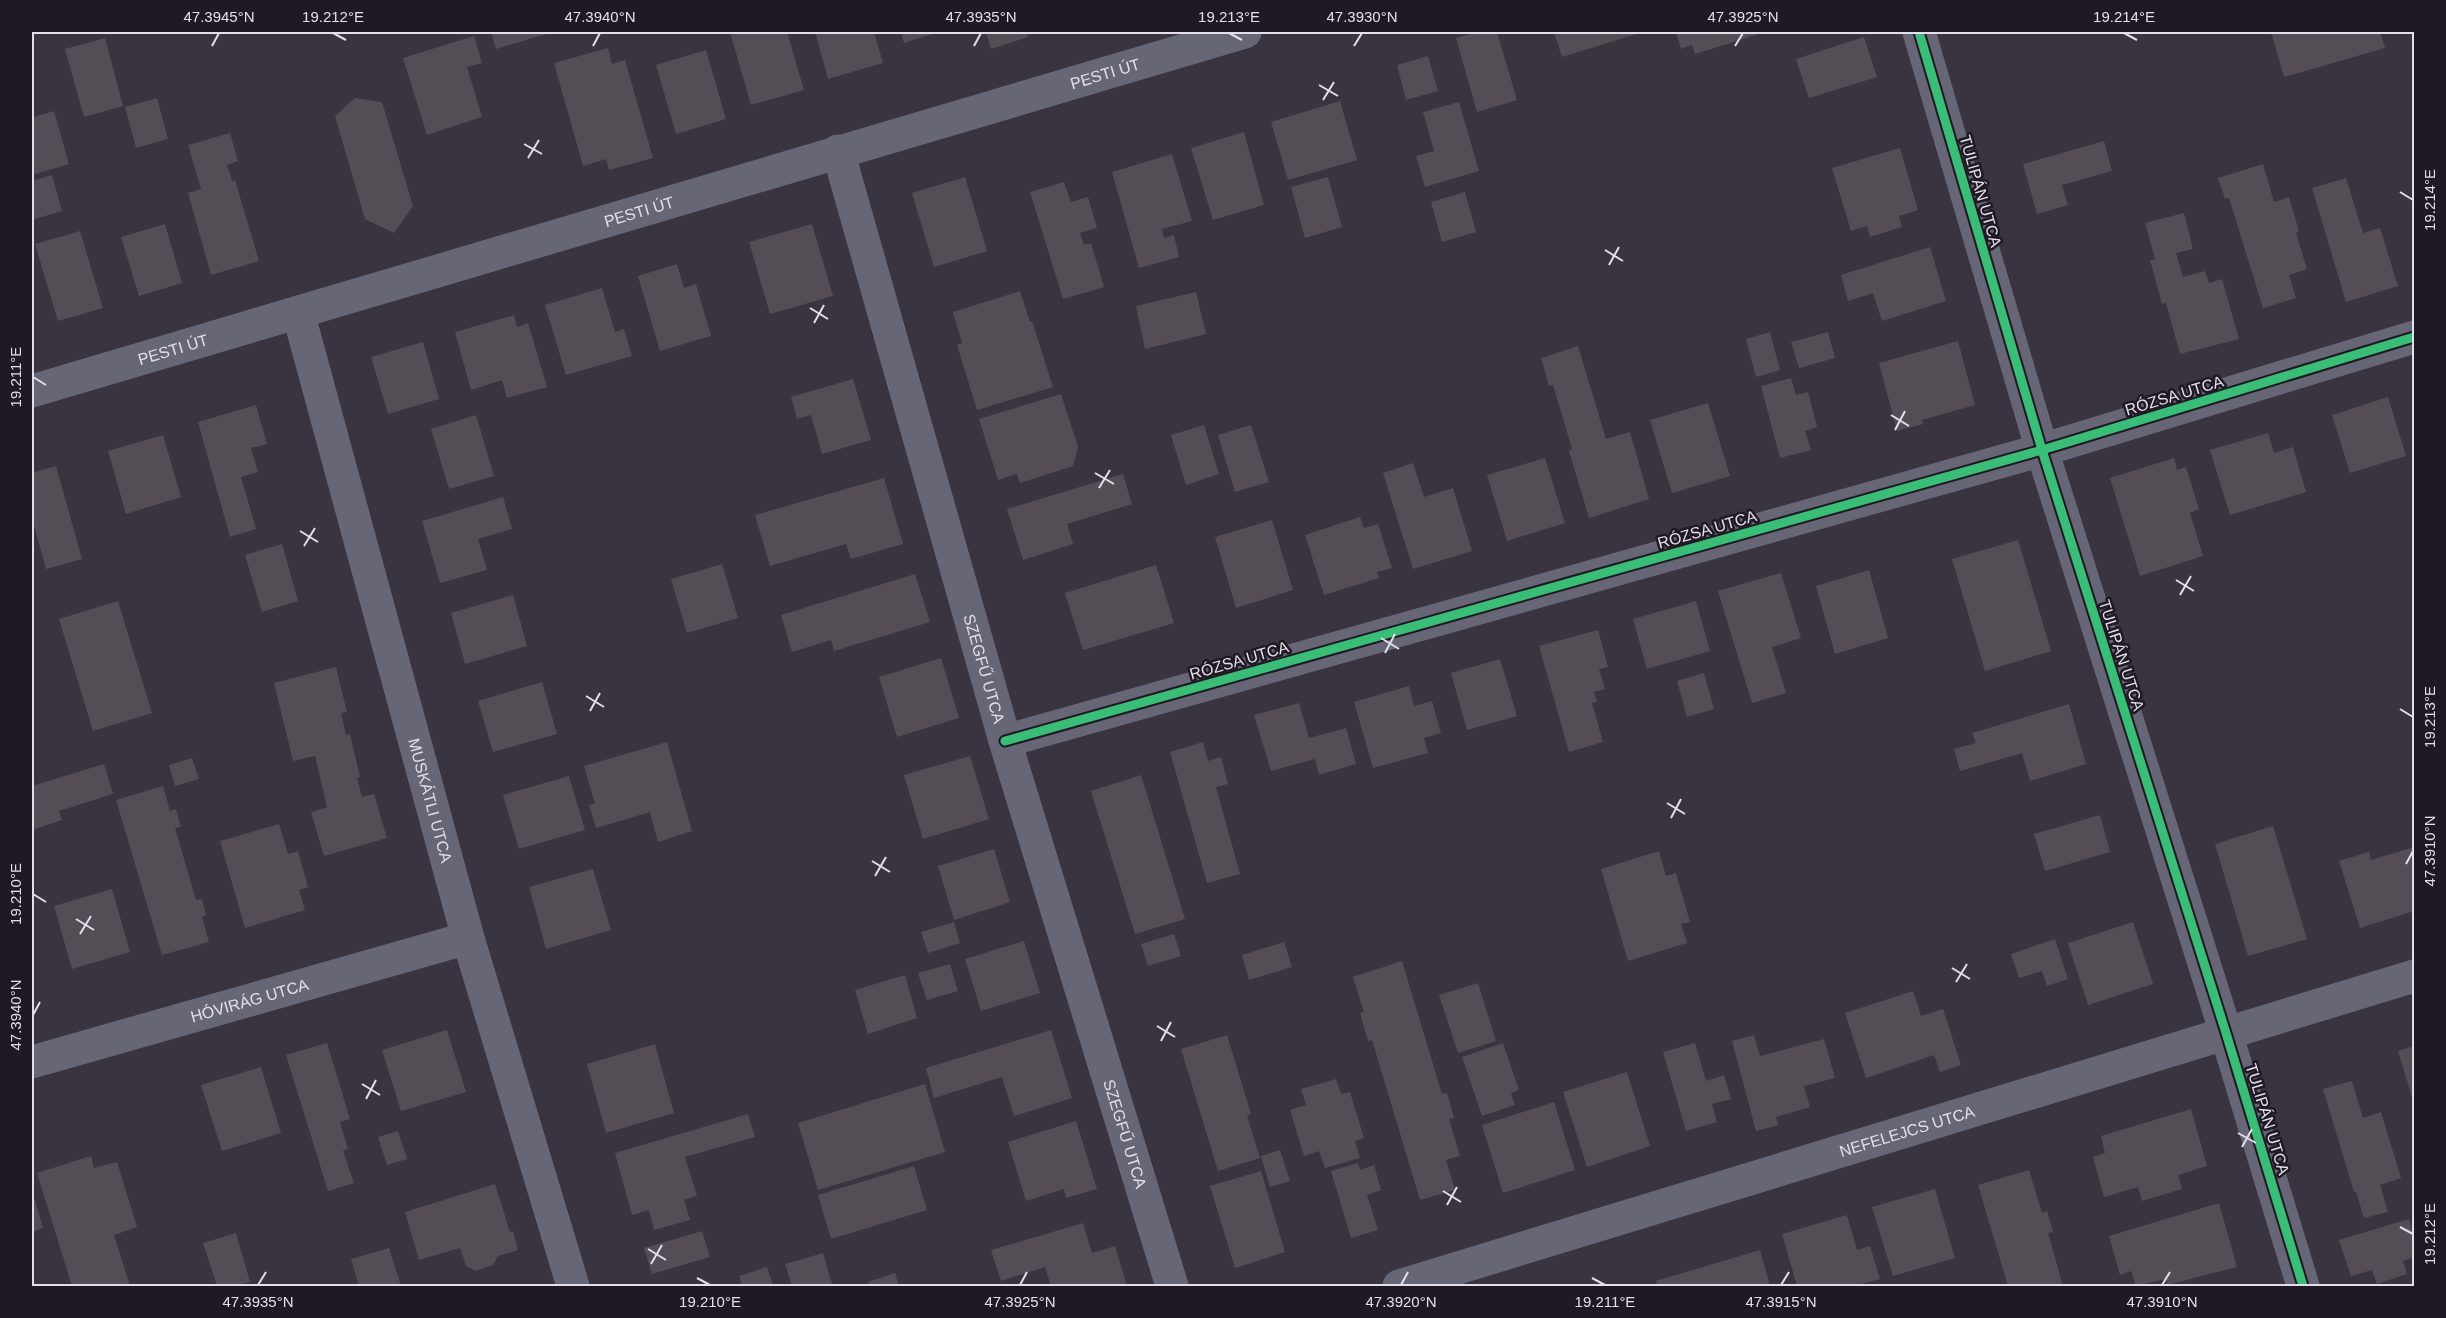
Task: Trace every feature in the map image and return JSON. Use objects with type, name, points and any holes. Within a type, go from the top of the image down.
[{"type":"street","name":"PESTI ÚT","points":[[32,391],[1245,32]]},
{"type":"street","name":"TULIPÁN UTCA","points":[[1919,32],[2042,450],[2226,1033],[2303,1287]]},
{"type":"street","name":"SZEGFŰ UTCA","points":[[838,151],[1005,741],[1172,1287]]},
{"type":"street","name":"MUSKÁTLI UTCA","points":[[298,312],[468,938],[573,1287]]},
{"type":"street","name":"RÓZSA UTCA","points":[[1005,741],[2042,450],[2415,338]]},
{"type":"street","name":"HÓVIRÁG UTCA","points":[[32,1062],[468,938]]},
{"type":"street","name":"NEFELEJCS UTCA","points":[[1399,1287],[2415,976]]},
{"type":"building","points":[[491,32],[546,32],[546,34],[496,49]]},
{"type":"building","points":[[730,32],[787,32],[804,90],[751,105]]},
{"type":"building","points":[[815,32],[874,32],[883,63],[828,79]]},
{"type":"building","points":[[901,32],[938,32],[904,43]]},
{"type":"building","points":[[986,32],[1026,32],[1028,37],[991,49]]},
{"type":"building","points":[[1478,32],[1497,32],[1517,100],[1477,112],[1456,38]]},
{"type":"building","points":[[1554,32],[1643,32],[1562,57]]},
{"type":"building","points":[[1676,32],[1755,32],[1756,35],[1695,54],[1692,45],[1681,49]]},
{"type":"building","points":[[2271,32],[2380,32],[2385,48],[2284,77]]},
{"type":"building","points":[[474,36],[482,63],[467,67],[482,117],[427,135],[403,58]]},
{"type":"building","points":[[1864,37],[1877,77],[1809,98],[1796,59]]},
{"type":"building","points":[[105,38],[123,106],[84,117],[65,49]]},
{"type":"building","points":[[608,48],[612,64],[625,60],[653,158],[609,170],[606,159],[583,166],[554,63]]},
{"type":"building","points":[[706,50],[726,119],[676,134],[656,65]]},
{"type":"building","points":[[1428,56],[1438,91],[1406,100],[1397,65]]},
{"type":"building","points":[[157,98],[168,139],[136,148],[125,107]]},
{"type":"building","points":[[355,98],[382,102],[413,206],[394,233],[365,219],[335,116]]},
{"type":"building","points":[[1340,101],[1357,160],[1288,180],[1271,122]]},
{"type":"building","points":[[1459,102],[1479,171],[1425,187],[1416,156],[1434,151],[1423,112]]},
{"type":"building","points":[[32,110],[34,117],[54,111],[69,164],[32,175]]},
{"type":"building","points":[[1244,132],[1264,205],[1213,220],[1191,148]]},
{"type":"building","points":[[230,133],[238,161],[227,165],[232,181],[235,180],[259,261],[211,275],[188,193],[201,189],[188,145]]},
{"type":"building","points":[[2104,141],[2112,171],[2062,185],[2068,205],[2037,214],[2023,164]]},
{"type":"building","points":[[1900,148],[1918,210],[1899,216],[1902,227],[1870,237],[1867,226],[1851,231],[1832,168]]},
{"type":"building","points":[[1172,154],[1192,221],[1162,229],[1164,238],[1174,235],[1179,257],[1139,268],[1112,172]]},
{"type":"building","points":[[2263,164],[2274,202],[2289,197],[2299,231],[2296,233],[2307,269],[2289,275],[2296,298],[2263,308],[2229,198],[2225,199],[2218,178]]},
{"type":"building","points":[[52,175],[62,211],[32,220],[32,181]]},
{"type":"building","points":[[965,177],[987,251],[934,267],[912,193]]},
{"type":"building","points":[[1328,177],[1342,227],[1305,238],[1291,187]]},
{"type":"building","points":[[2346,178],[2363,233],[2380,228],[2398,286],[2346,302],[2312,188]]},
{"type":"building","points":[[1064,182],[1071,202],[1088,197],[1097,228],[1080,233],[1084,245],[1091,243],[1104,287],[1063,299],[1030,192]]},
{"type":"building","points":[[1465,192],[1476,232],[1442,242],[1431,202]]},
{"type":"building","points":[[2184,213],[2193,249],[2176,253],[2183,277],[2205,271],[2209,283],[2222,279],[2239,339],[2180,354],[2166,303],[2162,304],[2150,260],[2155,259],[2145,223]]},
{"type":"building","points":[[165,224],[182,283],[139,296],[121,237]]},
{"type":"building","points":[[812,224],[833,296],[770,314],[749,242]]},
{"type":"building","points":[[80,231],[103,308],[58,321],[35,244]]},
{"type":"building","points":[[1930,247],[1946,301],[1882,321],[1873,293],[1848,301],[1841,275]]},
{"type":"building","points":[[677,264],[684,288],[696,284],[711,336],[660,351],[638,276]]},
{"type":"building","points":[[602,288],[615,332],[624,329],[632,356],[566,375],[545,305]]},
{"type":"building","points":[[1020,291],[1053,387],[977,410],[957,345],[962,343],[953,312]]},
{"type":"building","points":[[1196,292],[1206,334],[1145,349],[1136,306]]},
{"type":"building","points":[[514,315],[517,327],[528,323],[547,387],[507,398],[502,380],[471,390],[455,332]]},
{"type":"building","points":[[1770,332],[1780,370],[1756,377],[1746,339]]},
{"type":"building","points":[[1828,332],[1835,358],[1799,368],[1791,342]]},
{"type":"building","points":[[1958,341],[1975,405],[1922,420],[1923,424],[1897,431],[1879,363]]},
{"type":"building","points":[[423,342],[439,399],[388,414],[371,357]]},
{"type":"building","points":[[1578,346],[1606,439],[1630,432],[1649,499],[1589,518],[1553,385],[1549,386],[1541,358]]},
{"type":"building","points":[[1791,378],[1796,395],[1808,392],[1817,427],[1805,431],[1811,450],[1780,458],[1761,386]]},
{"type":"building","points":[[853,379],[871,440],[822,454],[811,415],[797,419],[791,397]]},
{"type":"building","points":[[1061,394],[1078,447],[1073,466],[1020,483],[1017,474],[998,480],[979,419]]},
{"type":"building","points":[[2388,397],[2406,456],[2350,473],[2332,415]]},
{"type":"building","points":[[1708,403],[1730,476],[1672,493],[1650,420]]},
{"type":"building","points":[[256,405],[267,444],[251,448],[258,472],[241,477],[256,529],[230,537],[198,422]]},
{"type":"building","points":[[476,415],[494,476],[449,489],[431,429]]},
{"type":"building","points":[[1204,425],[1219,474],[1186,485],[1171,435]]},
{"type":"building","points":[[1251,425],[1269,482],[1235,492],[1218,435]]},
{"type":"building","points":[[2268,433],[2274,453],[2293,447],[2306,492],[2230,515],[2210,450]]},
{"type":"building","points":[[163,435],[181,497],[126,514],[108,451]]},
{"type":"building","points":[[1545,458],[1565,523],[1507,541],[1487,475]]},
{"type":"building","points":[[2174,458],[2177,470],[2186,467],[2199,509],[2190,513],[2203,556],[2140,576],[2110,478]]},
{"type":"building","points":[[1413,463],[1424,497],[1453,488],[1472,551],[1413,569],[1383,473]]},
{"type":"building","points":[[56,466],[82,559],[46,569],[32,518],[32,473]]},
{"type":"building","points":[[1123,474],[1132,504],[1067,524],[1073,544],[1023,560],[1007,509]]},
{"type":"building","points":[[884,478],[903,544],[851,559],[846,544],[770,566],[755,515]]},
{"type":"building","points":[[503,497],[512,529],[478,539],[487,570],[440,583],[422,521]]},
{"type":"building","points":[[1360,517],[1364,528],[1378,524],[1392,568],[1377,572],[1379,578],[1324,595],[1305,535]]},
{"type":"building","points":[[1272,520],[1293,590],[1236,608],[1215,537]]},
{"type":"building","points":[[2018,540],[2051,651],[1985,671],[1952,559]]},
{"type":"building","points":[[282,544],[298,601],[262,612],[245,555]]},
{"type":"building","points":[[722,564],[738,618],[687,633],[671,579]]},
{"type":"building","points":[[1156,565],[1174,623],[1083,650],[1065,593]]},
{"type":"building","points":[[1869,570],[1888,638],[1835,654],[1816,586]]},
{"type":"building","points":[[1781,573],[1801,638],[1772,647],[1786,693],[1752,703],[1718,591]]},
{"type":"building","points":[[915,574],[930,622],[834,651],[831,640],[792,652],[781,615]]},
{"type":"building","points":[[513,595],[527,646],[465,664],[451,613]]},
{"type":"building","points":[[118,601],[152,713],[93,731],[59,619]]},
{"type":"building","points":[[1696,601],[1710,651],[1647,669],[1633,619]]},
{"type":"building","points":[[1598,630],[1608,667],[1599,669],[1605,689],[1594,692],[1597,702],[1592,703],[1603,742],[1569,752],[1539,646]]},
{"type":"building","points":[[941,658],[959,718],[897,737],[879,677]]},
{"type":"building","points":[[1500,659],[1517,716],[1467,730],[1451,673]]},
{"type":"building","points":[[336,667],[347,712],[341,713],[346,735],[350,734],[362,797],[374,794],[387,838],[324,856],[311,812],[327,807],[315,756],[293,761],[274,683]]},
{"type":"building","points":[[1704,673],[1714,709],[1687,717],[1677,681]]},
{"type":"building","points":[[542,682],[557,734],[493,752],[478,701]]},
{"type":"building","points":[[1409,686],[1414,706],[1432,701],[1441,733],[1424,738],[1428,753],[1373,768],[1354,702]]},
{"type":"building","points":[[1299,703],[1309,738],[1346,728],[1356,764],[1319,775],[1315,759],[1271,771],[1254,715]]},
{"type":"building","points":[[2069,704],[2086,764],[2030,781],[2022,753],[1960,771],[1954,749],[1976,743],[1972,733]]},
{"type":"building","points":[[667,742],[692,831],[658,842],[650,812],[596,828],[589,805],[595,804],[584,766]]},
{"type":"building","points":[[1203,742],[1208,761],[1221,757],[1228,784],[1216,787],[1240,874],[1207,883],[1170,752]]},
{"type":"building","points":[[970,756],[989,819],[923,839],[904,775]]},
{"type":"building","points":[[192,758],[199,779],[175,786],[169,765]]},
{"type":"building","points":[[104,764],[113,794],[59,811],[62,820],[32,830],[32,786]]},
{"type":"building","points":[[1141,775],[1185,919],[1135,934],[1091,791]]},
{"type":"building","points":[[569,776],[585,830],[519,849],[503,795]]},
{"type":"building","points":[[163,786],[170,811],[176,809],[181,827],[175,828],[196,900],[202,899],[206,915],[202,917],[209,942],[162,955],[116,800]]},
{"type":"building","points":[[2100,815],[2110,852],[2045,871],[2034,834]]},
{"type":"building","points":[[279,824],[288,854],[298,851],[308,887],[299,890],[305,910],[245,928],[220,841]]},
{"type":"building","points":[[2273,826],[2307,939],[2248,956],[2215,844]]},
{"type":"building","points":[[2414,847],[2414,911],[2360,928],[2339,861],[2369,852],[2371,860]]},
{"type":"building","points":[[994,849],[1010,902],[954,920],[938,866]]},
{"type":"building","points":[[1659,851],[1666,876],[1676,873],[1690,922],[1681,924],[1687,943],[1628,961],[1601,869]]},
{"type":"building","points":[[593,869],[611,930],[546,949],[529,887]]},
{"type":"building","points":[[112,889],[130,952],[72,969],[54,906]]},
{"type":"building","points":[[954,922],[960,943],[928,953],[921,932]]},
{"type":"building","points":[[2133,922],[2153,984],[2088,1005],[2068,943]]},
{"type":"building","points":[[1174,934],[1181,956],[1148,966],[1141,944]]},
{"type":"building","points":[[2055,939],[2068,979],[2047,986],[2042,971],[2019,978],[2011,954]]},
{"type":"building","points":[[1024,941],[1040,993],[981,1011],[965,959]]},
{"type":"building","points":[[1284,942],[1292,967],[1249,980],[1242,955]]},
{"type":"building","points":[[1402,961],[1442,1094],[1447,1093],[1454,1118],[1449,1119],[1460,1156],[1446,1160],[1455,1190],[1420,1200],[1372,1040],[1368,1041],[1360,1013],[1364,1012],[1353,977]]},
{"type":"building","points":[[950,964],[958,991],[927,1000],[918,973]]},
{"type":"building","points":[[905,975],[917,1018],[868,1034],[855,990]]},
{"type":"building","points":[[1478,983],[1496,1041],[1458,1053],[1439,995]]},
{"type":"building","points":[[1913,991],[1921,1016],[1943,1009],[1961,1065],[1940,1072],[1934,1055],[1866,1078],[1845,1013]]},
{"type":"building","points":[[447,1030],[466,1092],[401,1111],[382,1050]]},
{"type":"building","points":[[1051,1030],[1072,1098],[1014,1116],[1002,1077],[934,1098],[926,1068]]},
{"type":"building","points":[[1227,1035],[1251,1114],[1247,1116],[1260,1158],[1218,1171],[1181,1049]]},
{"type":"building","points":[[1754,1035],[1760,1056],[1824,1039],[1835,1078],[1804,1086],[1810,1107],[1776,1117],[1778,1125],[1756,1131],[1732,1041]]},
{"type":"building","points":[[327,1043],[350,1119],[340,1122],[348,1149],[343,1151],[354,1183],[328,1191],[286,1055]]},
{"type":"building","points":[[1503,1043],[1519,1090],[1511,1093],[1515,1105],[1482,1116],[1462,1057]]},
{"type":"building","points":[[1695,1043],[1706,1081],[1724,1075],[1731,1099],[1712,1104],[1717,1122],[1686,1131],[1663,1052]]},
{"type":"building","points":[[655,1044],[674,1113],[606,1133],[587,1064]]},
{"type":"building","points":[[2414,1046],[2414,1104],[2398,1051]]},
{"type":"building","points":[[261,1067],[281,1133],[222,1151],[201,1085]]},
{"type":"building","points":[[1627,1072],[1650,1146],[1587,1167],[1563,1092]]},
{"type":"building","points":[[1336,1079],[1341,1094],[1350,1092],[1364,1138],[1355,1141],[1360,1158],[1325,1168],[1319,1151],[1304,1156],[1290,1110],[1306,1105],[1301,1089]]},
{"type":"building","points":[[2352,1081],[2363,1118],[2381,1112],[2401,1178],[2380,1185],[2388,1212],[2364,1218],[2323,1089]]},
{"type":"building","points":[[925,1084],[945,1152],[818,1190],[798,1123]]},
{"type":"building","points":[[1554,1102],[1575,1170],[1503,1193],[1482,1125]]},
{"type":"building","points":[[2191,1109],[2207,1166],[2178,1175],[2182,1189],[2142,1201],[2138,1187],[2104,1197],[2093,1157],[2105,1153],[2101,1136]]},
{"type":"building","points":[[748,1114],[755,1137],[685,1157],[697,1196],[684,1200],[690,1220],[654,1230],[649,1210],[632,1215],[615,1153]]},
{"type":"building","points":[[1076,1121],[1097,1189],[1066,1198],[1064,1189],[1026,1201],[1008,1142]]},
{"type":"building","points":[[398,1131],[407,1159],[387,1165],[378,1137]]},
{"type":"building","points":[[1280,1150],[1290,1181],[1270,1187],[1261,1156]]},
{"type":"building","points":[[91,1156],[94,1168],[117,1162],[137,1227],[114,1235],[130,1286],[72,1286],[37,1173]]},
{"type":"building","points":[[1358,1163],[1360,1170],[1374,1165],[1381,1190],[1367,1195],[1378,1230],[1351,1238],[1331,1171]]},
{"type":"building","points":[[914,1166],[927,1210],[831,1239],[818,1195]]},
{"type":"building","points":[[2029,1170],[2042,1213],[2047,1211],[2053,1232],[2048,1233],[2063,1286],[2008,1286],[1978,1185]]},
{"type":"building","points":[[1261,1171],[1285,1252],[1235,1268],[1210,1186]]},
{"type":"building","points":[[495,1184],[518,1250],[498,1256],[493,1265],[475,1271],[466,1266],[460,1248],[419,1260],[405,1212]]},
{"type":"building","points":[[1935,1189],[1955,1258],[1893,1276],[1872,1207]]},
{"type":"building","points":[[35,1200],[43,1228],[32,1232],[32,1201]]},
{"type":"building","points":[[2219,1203],[2237,1267],[2167,1285],[2166,1279],[2136,1286],[2131,1271],[2120,1275],[2109,1236]]},
{"type":"building","points":[[1847,1215],[1857,1250],[1870,1246],[1880,1279],[1854,1286],[1797,1286],[1782,1234]]},
{"type":"building","points":[[2409,1219],[2414,1238],[2414,1257],[2403,1261],[2407,1274],[2377,1284],[2372,1270],[2351,1276],[2339,1240]]},
{"type":"building","points":[[1083,1223],[1092,1253],[1115,1246],[1127,1286],[1051,1286],[1045,1267],[1001,1281],[991,1250]]},
{"type":"building","points":[[702,1231],[710,1257],[652,1274],[644,1248]]},
{"type":"building","points":[[236,1233],[250,1282],[234,1286],[217,1286],[203,1243]]},
{"type":"building","points":[[389,1248],[401,1286],[359,1286],[351,1259]]},
{"type":"building","points":[[1760,1250],[1770,1286],[1657,1286],[1656,1281]]},
{"type":"building","points":[[823,1253],[832,1284],[792,1286],[785,1264]]},
{"type":"building","points":[[767,1267],[773,1286],[742,1286],[739,1276]]},
{"type":"building","points":[[895,1273],[899,1286],[869,1286],[868,1282]]},
{"type":"cycle path","points":[[1919,32],[2042,450],[2226,1033],[2303,1286]]},
{"type":"cycle path","points":[[1005,741],[2042,450],[2414,337]]}]
